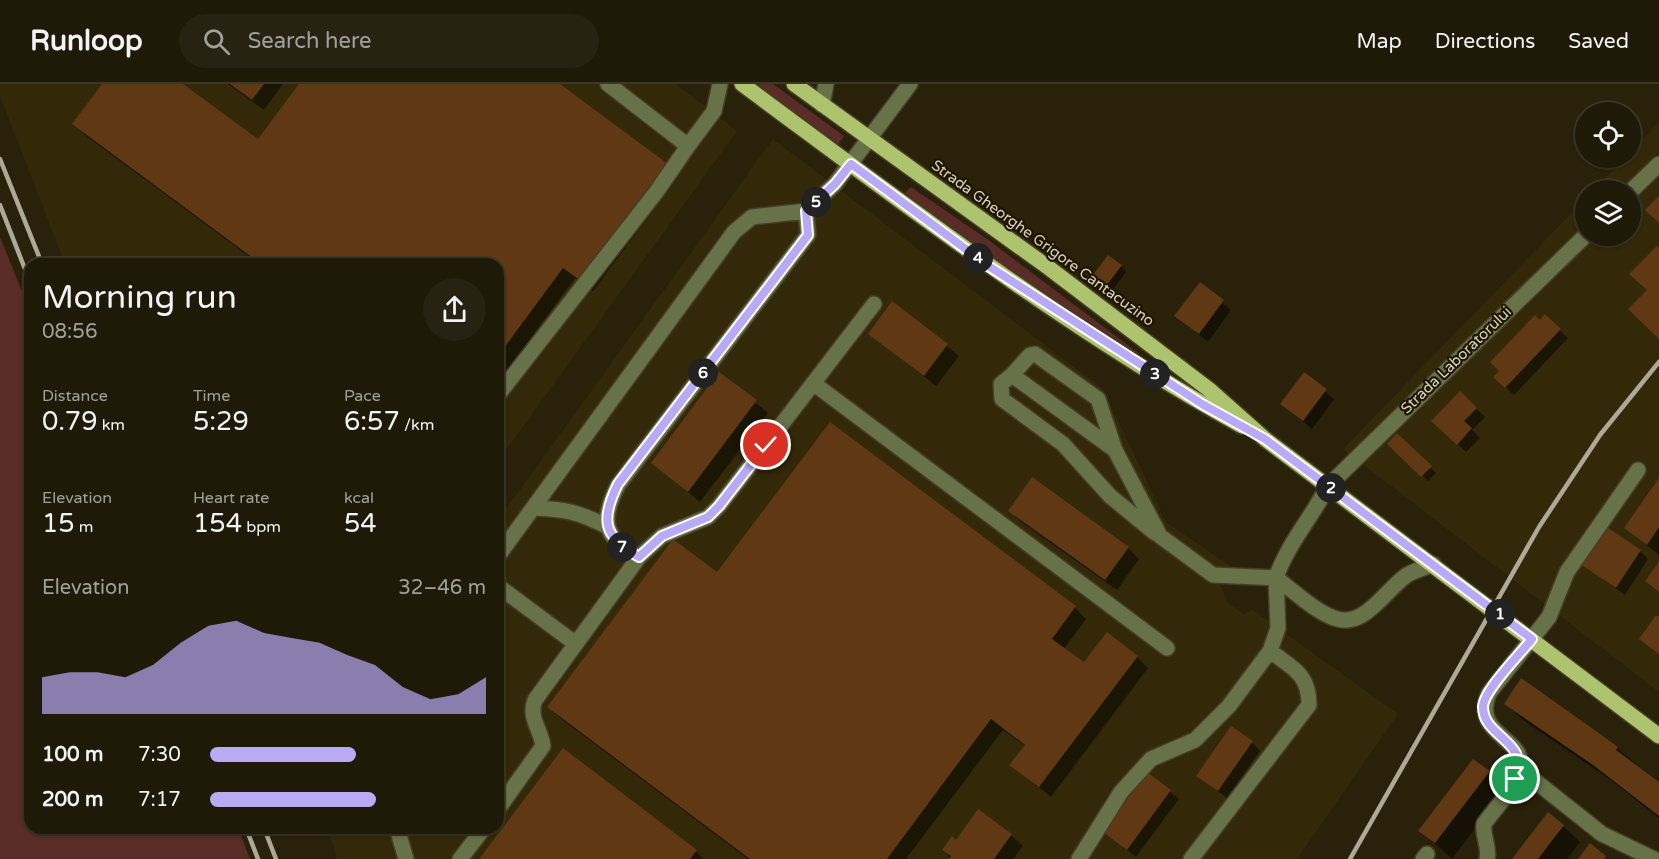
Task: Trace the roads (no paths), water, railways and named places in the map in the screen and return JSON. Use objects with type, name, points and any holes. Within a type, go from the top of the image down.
[{"type":"main road","name":"Strada Gheorghe Grigore Cantacuzino","points":[[742,84],[990,267],[1202,404],[1265,439]]},
{"type":"main road","name":"Strada Gheorghe Grigore Cantacuzino","points":[[794,84],[1049,268],[1202,383],[1265,439],[1659,736]]},
{"type":"street","points":[[608,84],[688,146]]},
{"type":"street","points":[[504,387],[657,191],[714,111],[720,84]]},
{"type":"street","points":[[822,105],[826,84]]},
{"type":"street","points":[[504,548],[734,232],[752,217],[806,211],[835,184],[910,84]]},
{"type":"street","points":[[1641,181],[1659,164]]},
{"type":"street","points":[[639,557],[613,538],[608,527],[607,507],[618,484],[808,235],[806,211]]},
{"type":"street","name":"Strada Laboratorului","points":[[1276,578],[1281,561],[1315,511],[1328,486],[1575,246]]},
{"type":"street","points":[[504,801],[541,753],[542,736],[532,717],[532,706],[639,557],[662,536],[708,517],[719,506],[874,304]]},
{"type":"street","points":[[1160,537],[1115,450],[1098,399],[1035,354],[1030,355],[1001,384],[1002,399],[1063,444],[1110,496],[1160,537],[1213,575],[1276,578],[1335,619],[1347,620],[1366,612],[1407,575],[1433,564]]},
{"type":"street","points":[[1012,375],[1115,450]]},
{"type":"street","points":[[813,383],[1167,648]]},
{"type":"street","points":[[1638,470],[1567,572],[1554,608],[1489,693],[1483,706],[1486,719],[1515,750],[1520,769],[1602,834],[1635,855],[1654,859]]},
{"type":"street","points":[[533,508],[580,512],[608,527]]},
{"type":"street","points":[[1079,859],[1121,792],[1151,759],[1195,740],[1229,706],[1270,651],[1278,627],[1276,578]]},
{"type":"street","points":[[504,590],[576,644]]},
{"type":"street","points":[[1191,859],[1309,705],[1309,688],[1300,673],[1270,651]]},
{"type":"street","points":[[1487,859],[1489,849],[1483,831],[1484,824],[1520,769]]},
{"type":"street","points":[[399,834],[406,859]]},
{"type":"street","points":[[460,859],[479,834]]},
{"type":"railway","points":[[0,159],[40,258]]},
{"type":"railway","points":[[0,205],[24,267]]},
{"type":"railway","points":[[1350,859],[1539,527],[1600,435],[1659,362]]},
{"type":"railway","points":[[248,834],[258,859]]},
{"type":"railway","points":[[266,834],[276,859]]}]
